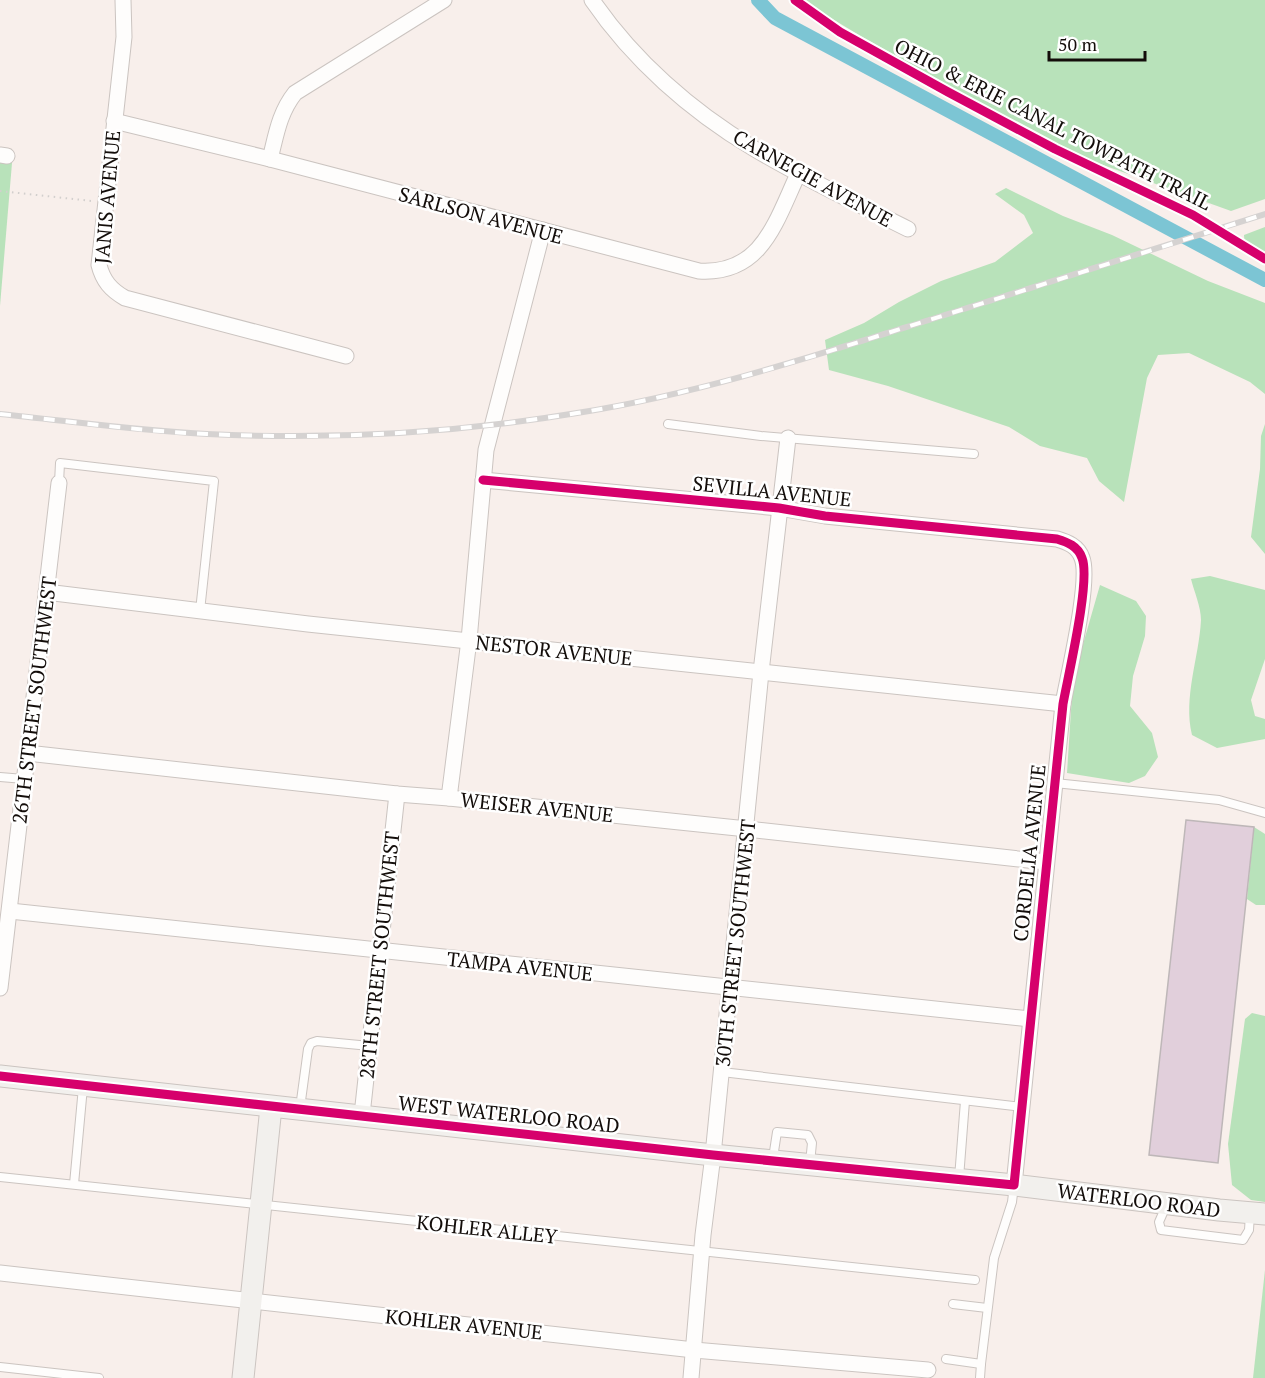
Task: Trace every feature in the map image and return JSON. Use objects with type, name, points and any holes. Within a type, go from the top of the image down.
[{"type":"main road","name":"WEST WATERLOO ROAD","points":[[0,1076],[713,1155],[1014,1185]]},
{"type":"main road","points":[[243,1378],[272,1107]]},
{"type":"main road","name":"WATERLOO ROAD","points":[[1014,1185],[1257,1214]]},
{"type":"street","name":"JANIS AVENUE","points":[[123,0],[124,37],[105,202],[99,265],[101,274],[113,292],[125,298],[346,356]]},
{"type":"street","points":[[270,159],[280,118],[295,93],[444,0]]},
{"type":"street","name":"CARNEGIE AVENUE","points":[[592,0],[640,59],[686,101],[751,147],[908,230]]},
{"type":"street","name":"SARLSON AVENUE","points":[[114,121],[270,159],[699,271],[722,271],[743,263],[759,249],[766,240],[799,172]]},
{"type":"street","points":[[449,798],[469,640],[486,450],[543,230]]},
{"type":"street","name":"30TH STREET SOUTHWEST","points":[[691,1378],[761,672],[788,438]]},
{"type":"street","name":"SEVILLA AVENUE","points":[[483,480],[779,508],[825,516],[1057,540]]},
{"type":"street","name":"26TH STREET SOUTHWEST","points":[[0,987],[3,944],[10,911],[59,483]]},
{"type":"street","name":"CORDELIA AVENUE","points":[[1014,1185],[1054,783],[1063,704],[1076,637],[1084,568],[1082,558],[1074,546],[1057,540]]},
{"type":"street","name":"NESTOR AVENUE","points":[[46,592],[200,611],[1063,704]]},
{"type":"street","name":"WEISER AVENUE","points":[[27,753],[1046,862]]},
{"type":"street","name":"28TH STREET SOUTHWEST","points":[[362,1115],[397,794]]},
{"type":"street","name":"TAMPA AVENUE","points":[[10,911],[1030,1019]]},
{"type":"street","name":"KOHLER AVENUE","points":[[0,1273],[694,1350],[928,1370]]},
{"type":"lane","points":[[668,424],[788,438],[974,454]]},
{"type":"lane","points":[[59,483],[60,463],[214,481],[200,611]]},
{"type":"lane","points":[[0,777],[24,779]]},
{"type":"lane","points":[[1054,783],[1219,800],[1265,813]]},
{"type":"lane","points":[[300,1110],[308,1048],[312,1043],[317,1041],[370,1046]]},
{"type":"lane","points":[[722,1072],[1022,1107]]},
{"type":"lane","points":[[74,1184],[83,1085]]},
{"type":"lane","points":[[959,1179],[965,1101]]},
{"type":"lane","points":[[772,1161],[777,1132],[794,1132],[808,1135],[812,1143],[810,1165]]},
{"type":"lane","name":"KOHLER ALLEY","points":[[0,1177],[975,1280]]},
{"type":"lane","points":[[980,1378],[994,1258],[1012,1202],[1014,1185]]},
{"type":"lane","points":[[953,1304],[987,1308]]},
{"type":"lane","points":[[946,1359],[981,1364]]},
{"type":"lane","points":[[0,1367],[99,1378]]},
{"type":"path","points":[[0,191],[105,202]]},
{"type":"green space","points":[[801,0],[1265,0],[1265,199],[1231,211],[1067,152]]},
{"type":"green space","points":[[0,162],[12,163],[0,306]]},
{"type":"green space","points":[[1006,188],[1208,281],[1265,303],[1265,394],[1250,382],[1189,353],[1158,355],[1147,378],[1124,502],[1099,481],[1087,458],[1040,446],[1009,427],[888,386],[829,370],[825,340],[864,323],[941,281],[995,262],[1033,233],[1024,215],[995,194]]},
{"type":"green space","points":[[1265,227],[1265,260],[1245,248],[1244,235]]},
{"type":"green space","points":[[1265,424],[1265,554],[1251,537],[1260,469],[1261,436]]},
{"type":"green space","points":[[1210,576],[1265,590],[1265,659],[1251,700],[1255,716],[1265,719],[1265,739],[1217,748],[1192,735],[1189,706],[1201,620],[1199,604],[1191,579]]},
{"type":"green space","points":[[1100,585],[1136,601],[1146,616],[1145,636],[1133,676],[1130,706],[1152,733],[1158,757],[1145,776],[1129,783],[1067,773],[1073,679]]},
{"type":"green space","points":[[1254,827],[1265,834],[1265,905],[1256,905],[1247,899]]},
{"type":"green space","points":[[1252,1013],[1265,1016],[1265,1202],[1251,1200],[1232,1185],[1228,1144],[1245,1019]]},
{"type":"green space","points":[[1265,1270],[1265,1378],[1253,1378]]},
{"type":"building","points":[[1186,820],[1254,827],[1218,1163],[1149,1155]]},
{"type":"waterway","points":[[758,0],[775,18],[1265,280]]},
{"type":"railway","points":[[0,414],[181,433],[300,436],[439,430],[577,413],[667,396],[799,360],[1265,214]]},
{"type":"cycle path","name":"OHIO & ERIE CANAL TOWPATH TRAIL","points":[[795,0],[840,32],[948,92],[1055,149],[1193,215],[1265,259]]},
{"type":"cycle path","points":[[0,1076],[713,1155],[1014,1185],[1063,704],[1084,586],[1084,569],[1078,550],[1057,539],[825,516],[779,508],[483,480]]}]
